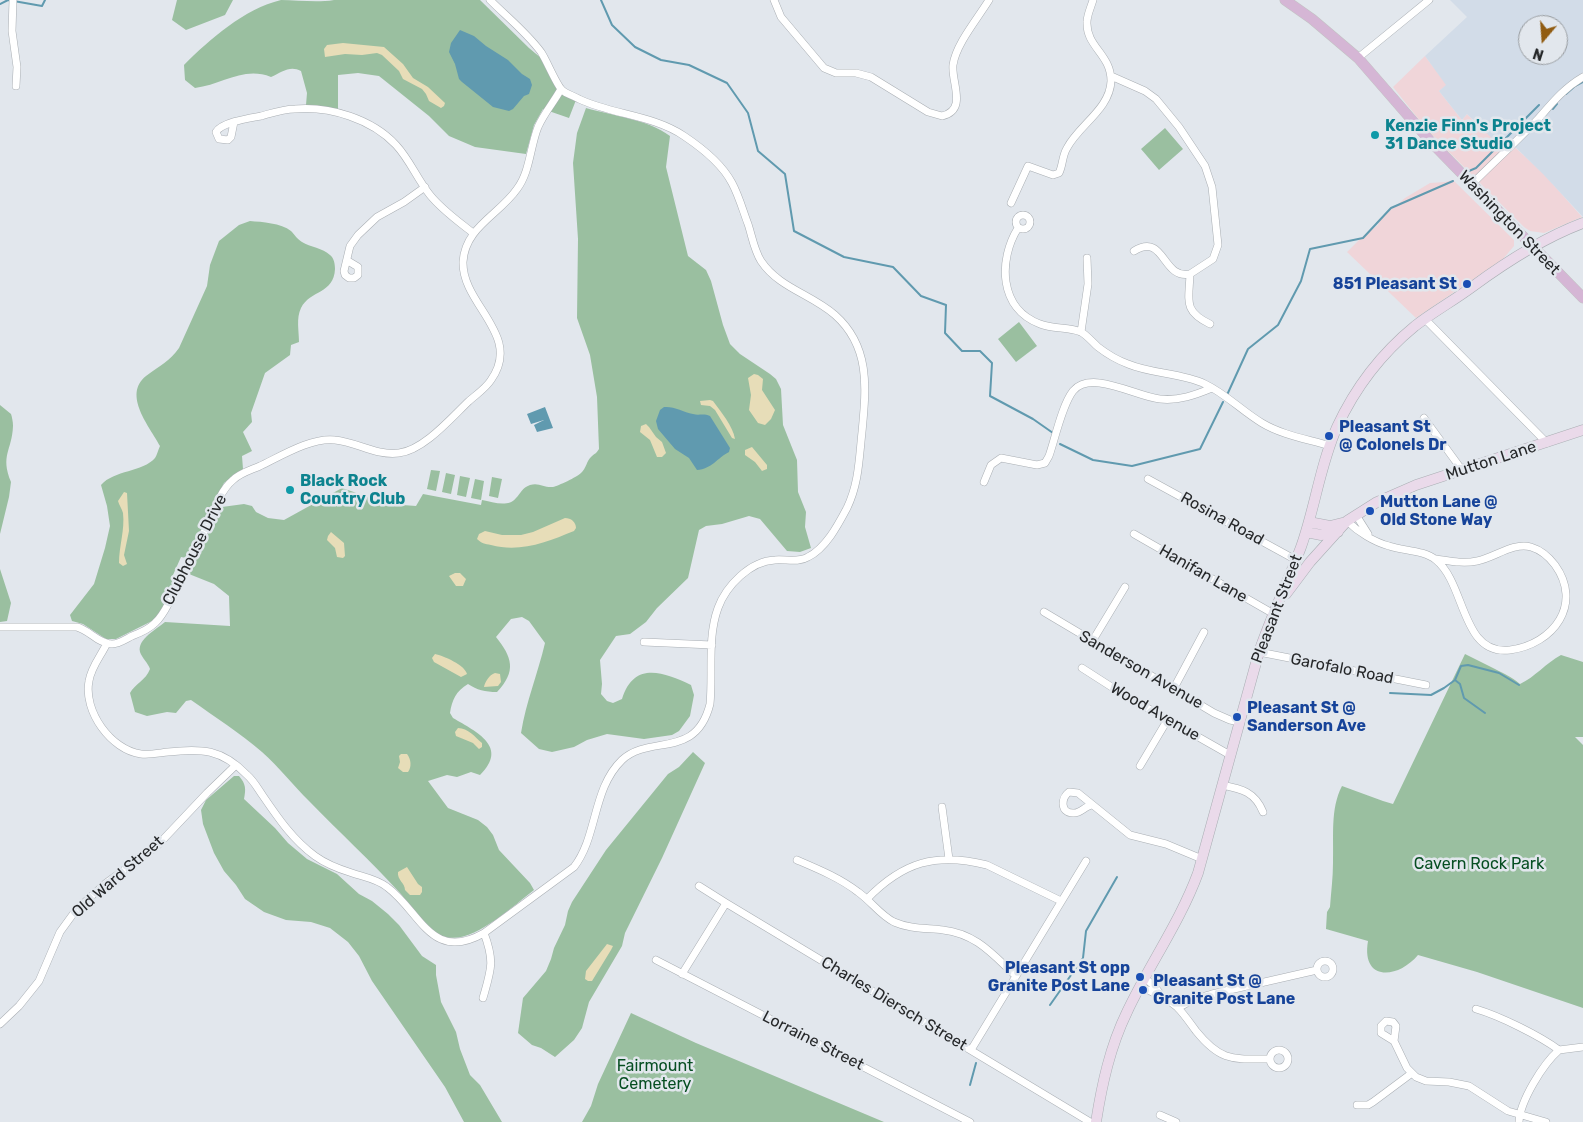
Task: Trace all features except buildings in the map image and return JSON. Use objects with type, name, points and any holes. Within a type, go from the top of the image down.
[{"type":"main road","name":"Washington Street","points":[[1285,0],[1312,19],[1358,58],[1471,185],[1583,298]]},
{"type":"main road","name":"Pleasant Street","points":[[1096,1122],[1103,1082],[1111,1052],[1127,1011],[1188,899],[1202,859],[1259,652],[1272,613],[1296,560],[1330,446],[1348,405],[1372,370],[1391,348],[1425,319],[1532,247],[1583,223]]},
{"type":"main road","name":"Mutton Lane","points":[[1272,613],[1306,567],[1338,532],[1352,518],[1377,502],[1398,492],[1583,430]]},
{"type":"main road","name":"Mutton Lane","points":[[1307,527],[1330,526],[1352,518]]},
{"type":"main road","points":[[1307,527],[1317,535],[1338,532]]},
{"type":"street","points":[[0,627],[77,627],[84,629],[107,643],[90,675],[88,701],[101,725],[117,743],[139,754],[190,750],[208,751],[227,758],[252,780],[291,834],[314,855],[337,868],[385,886],[434,937],[455,943],[470,940],[484,933],[574,867],[583,854],[598,802],[606,782],[622,760],[640,750],[681,741],[698,728],[708,712],[710,704],[714,621],[724,595],[740,576],[759,564],[768,561],[795,560],[808,557],[826,540],[845,511],[857,483],[860,462],[865,401],[863,361],[851,334],[833,313],[781,283],[760,260],[732,184],[723,170],[699,146],[682,134],[664,125],[602,108],[561,89],[543,54],[532,40],[490,0]]},
{"type":"street","points":[[774,0],[781,17],[824,68],[836,73],[856,73],[871,77],[928,112],[942,116],[953,110],[957,101],[958,93],[953,68],[957,52],[989,0]]},
{"type":"street","points":[[1011,203],[1028,166],[1054,175],[1059,173],[1067,146],[1107,96],[1110,88],[1110,76],[1107,61],[1091,40],[1088,32],[1087,21],[1093,0]]},
{"type":"street","points":[[1358,58],[1429,0]]},
{"type":"street","points":[[13,1],[12,31],[18,67],[16,86]]},
{"type":"street","points":[[1110,76],[1145,91],[1161,105],[1192,145],[1208,173],[1212,187],[1218,245],[1213,259],[1190,274],[1178,274],[1173,271],[1163,256],[1153,247],[1142,247],[1134,250]]},
{"type":"street","points":[[1471,185],[1538,119],[1555,99],[1569,86],[1583,77]]},
{"type":"street","points":[[234,122],[292,109],[310,109],[338,113],[367,124],[390,139],[405,156],[425,187],[450,215],[473,233],[518,187],[525,174],[538,127],[561,89]]},
{"type":"street","points":[[348,261],[348,252],[363,229],[377,217],[410,199],[425,187]]},
{"type":"street","points":[[1018,228],[1008,248],[1004,273],[1006,287],[1013,303],[1023,315],[1034,322],[1052,328],[1081,332],[1100,349],[1127,364],[1160,374],[1200,382],[1270,427],[1330,446]]},
{"type":"street","name":"Clubhouse Drive","points":[[107,643],[118,643],[134,636],[152,626],[162,616],[179,586],[221,495],[233,479],[296,449],[321,440],[335,440],[388,454],[412,450],[440,429],[490,382],[498,366],[500,346],[497,334],[471,292],[465,277],[464,257],[473,233]]},
{"type":"street","points":[[1081,332],[1088,284],[1087,258]]},
{"type":"street","points":[[1190,274],[1190,306],[1194,315],[1210,324]]},
{"type":"street","points":[[1425,319],[1547,443]]},
{"type":"street","points":[[984,482],[991,464],[1001,458],[1037,465],[1044,464],[1049,456],[1066,402],[1072,392],[1082,385],[1103,383],[1145,396],[1167,400],[1188,398],[1212,388]]},
{"type":"street","points":[[1424,418],[1462,470]]},
{"type":"street","name":"Rosina Road","points":[[1148,479],[1296,560]]},
{"type":"street","points":[[1352,518],[1357,531],[1389,546],[1412,551],[1436,560],[1470,563],[1519,547],[1533,547],[1550,559],[1564,578],[1569,594],[1565,616],[1554,629],[1542,638],[1524,647],[1507,650],[1486,645],[1471,629],[1458,593],[1436,560]]},
{"type":"street","name":"Hanifan Lane","points":[[1134,534],[1272,613]]},
{"type":"street","points":[[1092,640],[1125,587]]},
{"type":"street","name":"Sanderson Avenue","points":[[1044,612],[1223,717],[1240,722]]},
{"type":"street","points":[[1174,688],[1204,632]]},
{"type":"street","points":[[644,642],[712,645]]},
{"type":"street","name":"Garofalo Road","points":[[1259,652],[1426,685]]},
{"type":"street","name":"Wood Avenue","points":[[1082,668],[1230,755]]},
{"type":"street","points":[[1140,766],[1168,720]]},
{"type":"street","name":"Old Ward Street","points":[[0,1024],[19,1006],[39,981],[60,932],[76,910],[106,883],[156,848],[236,765]]},
{"type":"street","points":[[1222,785],[1239,789],[1251,795],[1258,800],[1263,812]]},
{"type":"street","points":[[1092,805],[1130,835],[1166,844],[1202,859]]},
{"type":"street","points":[[942,807],[949,859]]},
{"type":"street","points":[[867,900],[882,885],[910,866],[949,859],[987,865],[1061,902]]},
{"type":"street","points":[[797,860],[846,884],[891,920],[903,926],[914,929],[954,932],[977,942],[990,950],[1016,976]]},
{"type":"street","points":[[971,1050],[1086,861]]},
{"type":"street","name":"Charles Diersch Street","points":[[699,886],[1090,1122]]},
{"type":"street","points":[[682,974],[726,904]]},
{"type":"street","points":[[483,998],[492,963],[484,933]]},
{"type":"street","name":"Lorraine Street","points":[[656,960],[970,1122]]},
{"type":"street","points":[[1178,1008],[1194,999],[1317,970]]},
{"type":"street","points":[[1142,982],[1154,986],[1162,996],[1178,1008],[1206,1042],[1220,1054],[1236,1059],[1270,1059]]},
{"type":"street","points":[[1476,1009],[1511,1024],[1560,1050]]},
{"type":"street","points":[[1394,1041],[1407,1068],[1426,1081],[1449,1082],[1469,1086],[1519,1119],[1546,1122]]},
{"type":"street","points":[[1519,1119],[1528,1093],[1547,1064],[1560,1050],[1583,1047]]},
{"type":"street","points":[[1358,1105],[1368,1105],[1412,1073]]},
{"type":"street","points":[[1160,1115],[1176,1122]]},
{"type":"shaded area","points":[[1450,0],[1583,0],[1583,217],[1508,140],[1501,147],[1467,114],[1462,120],[1439,91],[1446,85],[1425,56],[1467,17]]},
{"type":"shaded area","points":[[1425,56],[1447,85],[1439,91],[1462,120],[1467,114],[1481,128],[1507,140],[1544,174],[1582,217],[1544,233],[1530,231],[1428,131],[1393,87]]},
{"type":"shaded area","points":[[1453,180],[1514,240],[1514,246],[1503,259],[1416,318],[1347,252],[1378,225],[1380,219],[1405,198],[1430,183]]},
{"type":"green space","points":[[177,0],[233,0],[225,15],[186,30],[172,20]]},
{"type":"green space","points":[[281,0],[480,0],[541,58],[557,89],[576,100],[569,118],[543,109],[534,125],[526,154],[475,147],[449,136],[429,116],[379,76],[358,73],[338,75],[338,109],[306,105],[307,93],[301,71],[297,69],[286,70],[271,77],[261,74],[242,75],[195,88],[185,80],[184,65],[216,35],[254,10]]},
{"type":"green space","name":"Black Rock Country Club","points":[[586,108],[640,122],[661,130],[670,136],[666,167],[688,256],[706,270],[730,344],[740,354],[776,379],[781,389],[783,425],[797,460],[798,492],[806,512],[805,527],[811,548],[800,552],[787,551],[760,519],[749,516],[722,524],[706,526],[699,530],[688,578],[657,608],[646,622],[630,634],[616,636],[600,660],[601,694],[607,701],[613,703],[622,699],[627,687],[634,679],[642,674],[650,673],[670,676],[691,685],[694,695],[690,716],[679,731],[672,735],[644,739],[607,734],[587,740],[574,747],[552,752],[539,749],[521,733],[545,643],[529,621],[522,617],[511,619],[496,637],[509,658],[510,671],[508,677],[497,692],[481,690],[468,684],[455,696],[450,713],[453,718],[486,741],[491,748],[488,765],[480,775],[471,772],[457,777],[447,775],[428,781],[448,808],[478,820],[487,827],[493,835],[499,850],[530,883],[534,890],[504,914],[480,929],[457,938],[446,937],[433,931],[378,869],[262,752],[245,738],[191,700],[186,701],[176,713],[167,712],[147,716],[135,712],[130,693],[150,669],[140,652],[140,647],[148,635],[165,622],[230,626],[229,596],[214,584],[189,574],[222,507],[244,504],[252,506],[256,512],[268,518],[284,520],[342,488],[389,504],[416,506],[423,494],[481,505],[482,500],[505,504],[513,501],[527,486],[536,484],[553,487],[572,479],[583,471],[590,458],[599,449],[597,397],[590,355],[577,318],[578,239],[573,163],[577,133]]},
{"type":"green space","points":[[1165,128],[1183,149],[1159,170],[1141,149]]},
{"type":"green space","points":[[250,221],[271,223],[287,228],[302,242],[327,253],[334,261],[334,277],[326,288],[305,302],[301,308],[298,320],[299,342],[291,345],[290,355],[265,373],[251,413],[252,422],[243,432],[252,451],[242,456],[243,469],[224,483],[187,558],[181,557],[173,575],[179,578],[159,614],[152,621],[116,639],[106,639],[83,624],[72,621],[70,615],[94,584],[105,548],[110,526],[101,485],[113,476],[150,463],[156,457],[160,446],[140,411],[137,401],[139,384],[146,376],[176,353],[179,348],[207,286],[210,265],[219,241],[239,225]]},
{"type":"green space","points":[[1019,322],[1037,346],[1016,362],[998,339]]},
{"type":"green space","points":[[0,405],[11,414],[13,426],[7,459],[11,482],[0,534]]},
{"type":"green space","points":[[431,470],[440,471],[436,491],[427,489]]},
{"type":"green space","points":[[446,473],[455,475],[451,494],[442,492]]},
{"type":"green space","points":[[460,476],[470,478],[466,497],[457,495]]},
{"type":"green space","points":[[492,477],[502,479],[498,498],[489,496]]},
{"type":"green space","points":[[475,479],[484,481],[481,500],[471,498]]},
{"type":"green space","points":[[0,569],[11,603],[7,621],[0,622]]},
{"type":"green space","name":"Cavern Rock Park","points":[[1465,654],[1508,675],[1520,684],[1561,655],[1583,662],[1583,737],[1575,737],[1583,745],[1583,1008],[1477,972],[1418,955],[1401,969],[1392,972],[1375,970],[1370,964],[1367,954],[1368,941],[1326,929],[1333,869],[1334,814],[1342,786],[1393,804]]},
{"type":"green space","points":[[693,752],[705,763],[662,858],[625,933],[622,946],[589,1002],[582,1028],[574,1040],[555,1057],[541,1048],[532,1045],[518,1033],[523,998],[546,971],[565,925],[572,902],[606,850],[668,774],[679,767]]},
{"type":"green space","points":[[234,776],[239,776],[244,784],[244,799],[288,843],[307,859],[337,874],[359,894],[372,901],[388,914],[399,925],[422,956],[436,965],[441,1002],[456,1032],[470,1075],[480,1085],[502,1122],[464,1122],[445,1087],[372,981],[359,956],[348,942],[330,928],[311,922],[286,920],[264,912],[245,899],[224,871],[214,853],[203,824],[201,810],[206,800]]},
{"type":"green space","name":"Fairmount Cemetery","points":[[631,1013],[696,1043],[884,1122],[582,1122],[591,1106],[598,1084]]},
{"type":"sand","points":[[343,43],[384,47],[403,64],[413,78],[428,87],[445,103],[444,106],[441,108],[429,101],[422,89],[403,79],[399,71],[382,55],[377,53],[362,55],[345,54],[325,57],[324,49],[327,45]]},
{"type":"sand","points":[[754,374],[763,379],[762,390],[775,410],[771,419],[765,425],[758,423],[749,410],[751,395],[748,378]]},
{"type":"sand","points":[[700,401],[713,401],[726,419],[735,439],[732,438],[715,410],[710,406],[701,405]]},
{"type":"sand","points":[[646,424],[662,442],[666,453],[662,457],[657,457],[650,440],[640,432],[641,426]]},
{"type":"sand","points":[[752,447],[767,465],[767,469],[762,471],[755,462],[745,455],[745,450]]},
{"type":"sand","points":[[124,492],[127,493],[129,531],[124,555],[127,564],[123,566],[119,563],[123,513],[118,501]]},
{"type":"sand","points":[[565,518],[574,522],[576,528],[574,531],[533,545],[512,548],[502,547],[485,544],[477,539],[479,534],[485,531],[502,535],[521,535],[533,532]]},
{"type":"sand","points":[[331,532],[344,543],[345,556],[343,558],[337,557],[335,548],[327,540]]},
{"type":"sand","points":[[460,573],[466,579],[463,586],[456,586],[449,576]]},
{"type":"sand","points":[[435,654],[458,664],[467,674],[461,677],[434,662],[432,658]]},
{"type":"sand","points":[[495,673],[500,674],[501,682],[498,686],[484,687],[491,675]]},
{"type":"sand","points":[[458,728],[471,733],[482,743],[482,747],[479,749],[473,743],[456,736],[455,732]]},
{"type":"sand","points":[[407,754],[409,758],[408,772],[403,772],[398,768],[399,756]]},
{"type":"sand","points":[[407,867],[422,887],[420,895],[410,895],[405,890],[398,872]]},
{"type":"sand","points":[[607,944],[613,946],[592,981],[588,981],[585,979],[586,971]]},
{"type":"water","points":[[460,30],[474,36],[508,60],[530,79],[532,85],[529,94],[524,96],[513,109],[509,111],[493,107],[459,79],[449,52],[451,43]]},
{"type":"water","points":[[545,407],[553,428],[537,432],[534,425],[544,420],[531,424],[527,414]]},
{"type":"water","points":[[664,407],[675,408],[695,415],[710,416],[730,448],[729,452],[707,468],[697,470],[689,458],[675,449],[658,429],[656,421],[660,410]]},
{"type":"waterway","points":[[0,4],[8,0],[42,6],[45,0]]},
{"type":"waterway","points":[[601,0],[612,25],[635,47],[661,60],[689,65],[727,83],[748,113],[758,151],[785,174],[794,231],[844,257],[893,267],[921,296],[946,305],[945,333],[962,351],[980,351],[992,363],[990,396],[1033,419],[1053,433]]},
{"type":"waterway","points":[[1566,94],[1583,82]]},
{"type":"waterway","points":[[1553,109],[1557,104]]},
{"type":"waterway","points":[[1523,121],[1539,105]]},
{"type":"waterway","points":[[1469,171],[1476,168],[1515,129]]},
{"type":"waterway","points":[[1227,395],[1248,349],[1278,325],[1301,281],[1310,249],[1363,238],[1391,208],[1453,181]]},
{"type":"waterway","points":[[1060,444],[1093,460],[1132,466],[1200,449],[1223,402]]},
{"type":"waterway","points":[[1390,693],[1431,695],[1455,680],[1461,666],[1468,665],[1499,673],[1519,685]]},
{"type":"waterway","points":[[1455,680],[1460,684],[1464,698],[1485,713]]},
{"type":"waterway","points":[[1050,1005],[1083,958],[1086,931],[1117,877]]},
{"type":"waterway","points":[[970,1085],[976,1063]]},
{"type":"place","name":"Kenzie Finn's Project 31 Dance Studio","points":[[1375,135]]},
{"type":"place","name":"851 Pleasant St","points":[[1467,284]]},
{"type":"place","name":"Pleasant St @ Colonels Dr","points":[[1329,436]]},
{"type":"place","name":"Black Rock Country Club","points":[[290,490]]},
{"type":"place","name":"Mutton Lane @ Old Stone Way","points":[[1370,511]]},
{"type":"place","name":"Pleasant St @ Sanderson Ave","points":[[1237,717]]},
{"type":"place","name":"Pleasant St opp Granite Post Lane","points":[[1140,977]]},
{"type":"place","name":"Pleasant St @ Granite Post Lane","points":[[1143,990]]}]
